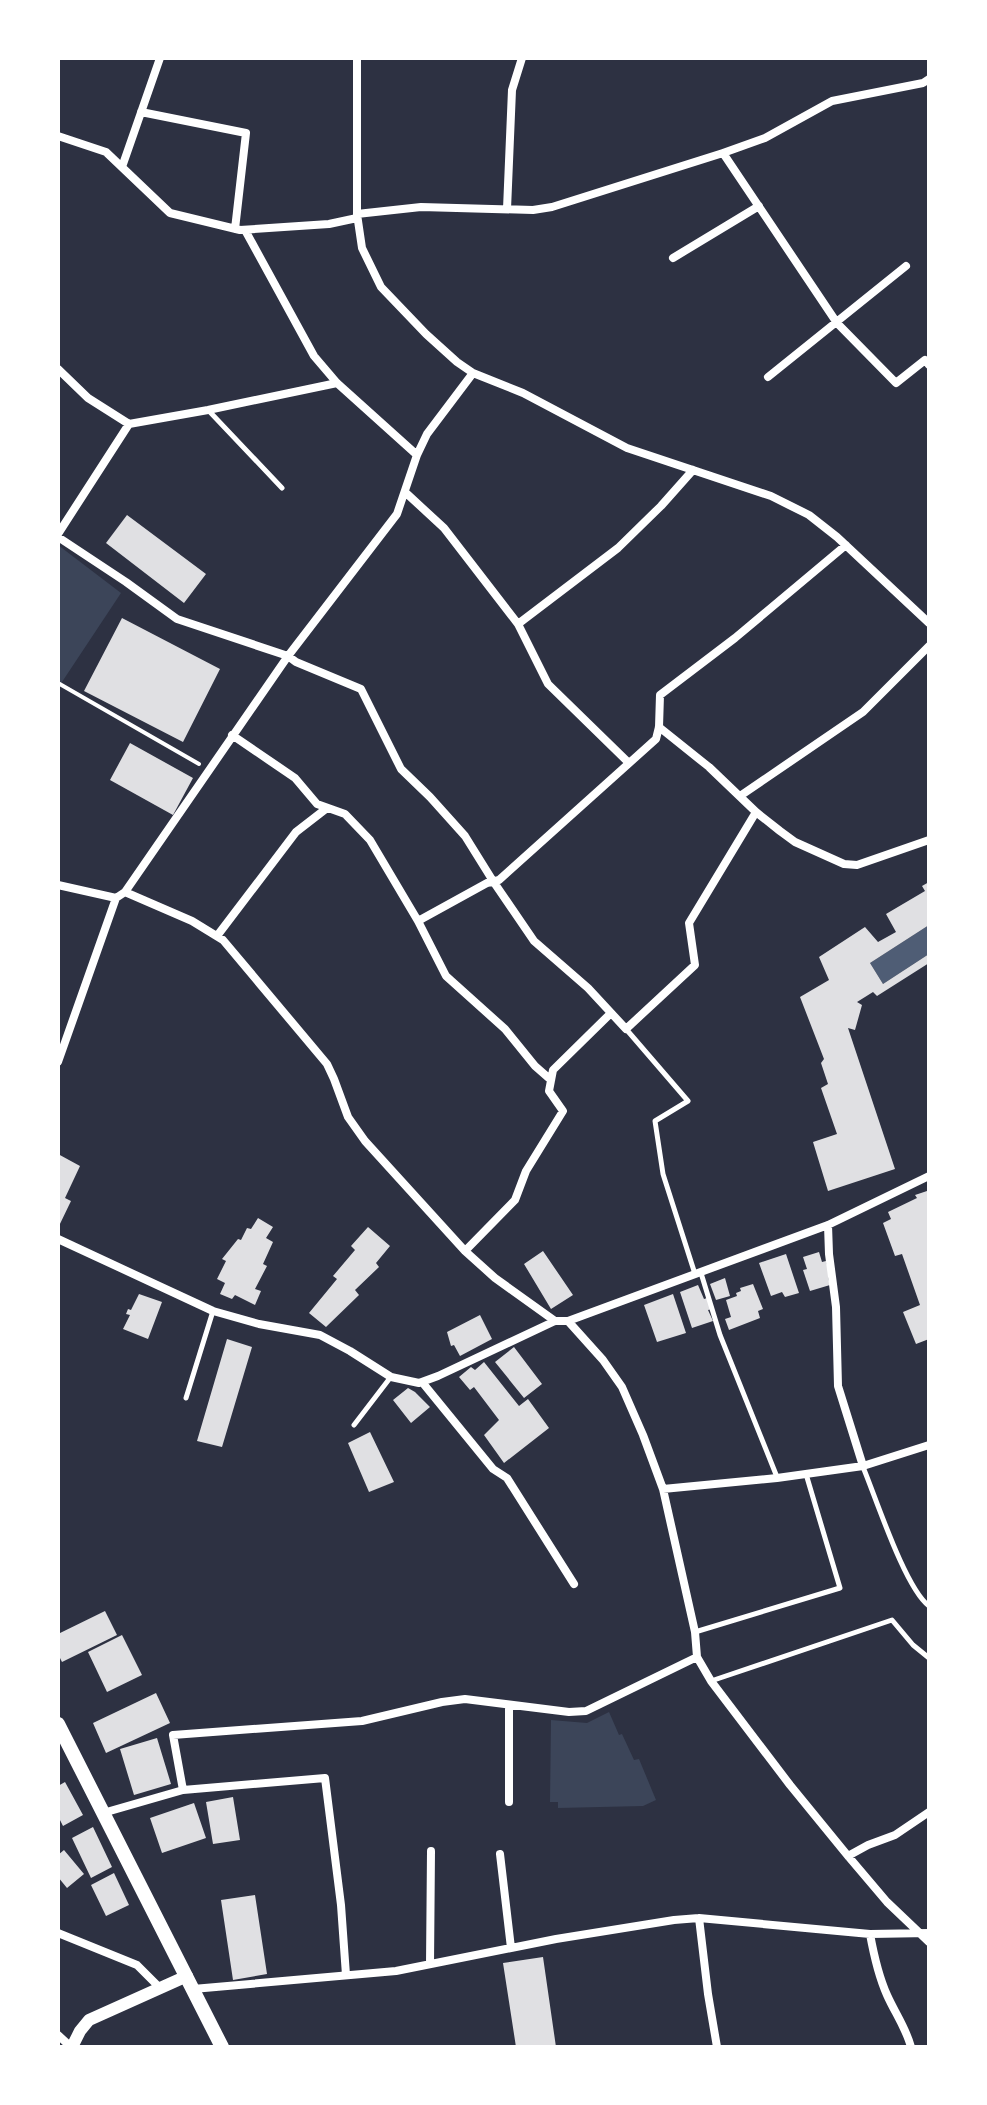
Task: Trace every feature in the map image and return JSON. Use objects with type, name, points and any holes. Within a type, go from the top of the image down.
[{"type":"main road","points":[[58,1724],[222,2047]]},
{"type":"street","points":[[122,167],[160,58]]},
{"type":"street","points":[[357,58],[357,216],[362,248],[381,287],[426,334],[473,373],[523,393],[627,448],[771,496],[809,515],[846,545],[929,623]]},
{"type":"street","points":[[507,209],[512,90],[522,58]]},
{"type":"street","points":[[58,136],[106,152],[170,213],[245,230],[329,224],[357,216],[421,207],[533,210],[552,207],[765,138],[832,101],[927,84]]},
{"type":"street","points":[[141,112],[246,133],[235,229]]},
{"type":"street","points":[[723,153],[837,323],[896,383],[925,360],[929,365]]},
{"type":"street","points":[[673,258],[759,206]]},
{"type":"street","points":[[245,230],[314,356],[337,383],[417,455]]},
{"type":"street","points":[[768,377],[906,266]]},
{"type":"street","points":[[58,369],[88,398],[129,424],[337,383]]},
{"type":"street","points":[[58,1062],[116,898],[125,892],[288,656],[397,514],[427,434],[473,373]]},
{"type":"street","points":[[129,424],[58,536],[177,619],[288,656],[361,689],[401,769],[465,836],[534,941],[588,988],[626,1029],[695,965],[689,923],[756,812]]},
{"type":"street","points":[[518,624],[618,548],[693,470]]},
{"type":"street","points":[[405,492],[444,528],[518,624],[548,684],[629,763]]},
{"type":"street","points":[[418,921],[499,880],[656,739],[660,695],[735,638],[846,545]]},
{"type":"street","points":[[740,796],[863,712],[929,646]]},
{"type":"street","points":[[659,727],[795,842],[844,864],[857,865],[929,840]]},
{"type":"street","points":[[232,735],[295,778],[317,804],[345,814],[370,840],[446,976],[505,1029],[535,1066],[551,1080]]},
{"type":"street","points":[[217,936],[296,832],[327,808]]},
{"type":"street","points":[[58,885],[116,898]]},
{"type":"street","points":[[125,892],[192,921],[223,940],[327,1064],[348,1117],[365,1141],[465,1251],[495,1278],[555,1321]]},
{"type":"street","points":[[465,1251],[515,1200],[526,1171],[563,1111],[549,1091],[553,1070],[611,1013]]},
{"type":"street","points":[[58,1239],[213,1311],[259,1324],[320,1335],[391,1377],[422,1382],[555,1321],[568,1321],[828,1225],[929,1176]]},
{"type":"street","points":[[828,1225],[836,1307],[838,1386],[863,1466]]},
{"type":"street","points":[[568,1321],[622,1387],[643,1435],[663,1489],[695,1632],[697,1657],[711,1681],[790,1785],[887,1902],[924,1933],[929,1942]]},
{"type":"street","points":[[422,1382],[493,1469],[507,1478],[574,1584]]},
{"type":"street","points":[[663,1489],[863,1466],[929,1445]]},
{"type":"street","points":[[183,1790],[173,1735],[362,1721],[465,1699],[569,1712],[586,1711],[697,1657]]},
{"type":"street","points":[[509,1705],[509,1802]]},
{"type":"street","points":[[103,1813],[183,1790],[325,1778],[341,1905],[346,1975]]},
{"type":"street","points":[[848,1856],[895,1835],[929,1812]]},
{"type":"street","points":[[430,1964],[431,1851]]},
{"type":"street","points":[[500,1854],[511,1948]]},
{"type":"street","points":[[58,2035],[72,2047],[89,2020],[160,1988],[190,1983],[396,1971],[674,1920],[699,1918],[870,1934],[924,1933]]},
{"type":"street","points":[[699,1918],[717,2047]]},
{"type":"street","points":[[58,1933],[137,1965],[160,1988]]},
{"type":"street","points":[[870,1934],[875,1968],[911,2047]]},
{"type":"lane","points":[[208,410],[282,488]]},
{"type":"lane","points":[[626,1029],[688,1101],[655,1121],[663,1174],[720,1335],[777,1478]]},
{"type":"lane","points":[[186,1398],[213,1311]]},
{"type":"lane","points":[[354,1425],[391,1377]]},
{"type":"lane","points":[[863,1466],[909,1579],[929,1606]]},
{"type":"lane","points":[[695,1632],[840,1588],[806,1474]]},
{"type":"lane","points":[[711,1681],[892,1620],[929,1658]]},
{"type":"path","points":[[58,683],[208,770]]},
{"type":"shaded area","points":[[58,545],[121,593],[58,688]]},
{"type":"shaded area","points":[[929,925],[929,954],[883,984],[870,963]]},
{"type":"shaded area","points":[[609,1712],[634,1760],[639,1759],[656,1800],[643,1806],[558,1808],[558,1802],[550,1802],[551,1720],[587,1723]]},
{"type":"building","points":[[127,515],[206,574],[184,603],[106,543]]},
{"type":"building","points":[[122,618],[220,669],[183,742],[84,691]]},
{"type":"building","points":[[130,743],[193,778],[173,815],[110,780]]},
{"type":"building","points":[[929,882],[929,925],[870,963],[883,984],[929,954],[929,963],[877,996],[873,992],[857,1002],[862,1005],[855,1030],[848,1028],[895,1169],[828,1191],[813,1142],[837,1134],[821,1088],[828,1084],[821,1063],[824,1059],[800,997],[829,980],[819,957],[865,927],[878,942],[896,932],[886,914],[925,891],[922,886]]},
{"type":"building","points":[[58,1154],[80,1166],[65,1198],[71,1201],[58,1228]]},
{"type":"building","points":[[927,1191],[929,1339],[916,1344],[903,1312],[920,1305],[902,1254],[895,1256],[883,1223],[891,1219],[888,1212]]},
{"type":"building","points":[[258,1218],[273,1227],[266,1238],[273,1242],[263,1264],[267,1266],[255,1289],[261,1291],[255,1305],[235,1295],[232,1299],[220,1294],[225,1283],[217,1279],[226,1261],[222,1259]]},
{"type":"building","points":[[368,1227],[390,1246],[376,1263],[379,1267],[355,1290],[359,1295],[326,1327],[309,1313],[337,1279],[333,1276],[355,1250],[351,1246]]},
{"type":"building","points":[[543,1251],[573,1295],[551,1309],[524,1264]]},
{"type":"building","points":[[819,1252],[822,1262],[826,1261],[830,1285],[810,1291],[803,1270],[807,1269],[803,1257]]},
{"type":"building","points":[[786,1254],[799,1293],[785,1297],[782,1292],[771,1296],[759,1263]]},
{"type":"building","points":[[725,1278],[730,1296],[716,1300],[710,1284]]},
{"type":"building","points":[[753,1284],[763,1309],[758,1311],[760,1318],[729,1330],[725,1319],[731,1317],[726,1300],[737,1296],[740,1288]]},
{"type":"building","points":[[698,1285],[712,1309],[708,1310],[713,1321],[692,1328],[680,1292]]},
{"type":"building","points":[[139,1294],[162,1302],[148,1339],[123,1329],[130,1315],[126,1314],[128,1309],[131,1310]]},
{"type":"building","points":[[673,1294],[686,1333],[657,1342],[644,1305]]},
{"type":"building","points":[[480,1315],[492,1339],[460,1356],[454,1345],[451,1346],[447,1332]]},
{"type":"building","points":[[227,1339],[252,1347],[222,1447],[197,1441]]},
{"type":"building","points":[[514,1347],[542,1384],[524,1398],[495,1362]]},
{"type":"building","points":[[484,1362],[519,1406],[528,1399],[549,1428],[504,1463],[484,1435],[499,1420],[474,1387],[470,1390],[459,1377],[471,1367],[475,1370]]},
{"type":"building","points":[[408,1388],[430,1407],[411,1423],[393,1400]]},
{"type":"building","points":[[370,1432],[394,1482],[369,1492],[348,1443]]},
{"type":"building","points":[[105,1611],[117,1635],[62,1662],[58,1654],[58,1634]]},
{"type":"building","points":[[122,1635],[142,1675],[107,1692],[88,1652]]},
{"type":"building","points":[[156,1693],[170,1723],[106,1753],[93,1723]]},
{"type":"building","points":[[157,1738],[171,1784],[134,1795],[120,1749]]},
{"type":"building","points":[[65,1782],[83,1815],[63,1826],[58,1816],[58,1786]]},
{"type":"building","points":[[233,1797],[240,1840],[213,1844],[206,1802]]},
{"type":"building","points":[[194,1803],[206,1838],[162,1853],[150,1818]]},
{"type":"building","points":[[93,1827],[112,1867],[91,1878],[72,1838]]},
{"type":"building","points":[[64,1850],[84,1874],[67,1888],[58,1877],[58,1855]]},
{"type":"building","points":[[114,1873],[129,1905],[106,1916],[91,1885]]},
{"type":"building","points":[[255,1895],[267,1974],[233,1980],[221,1900]]},
{"type":"building","points":[[543,1957],[556,2047],[516,2047],[503,1963]]}]
